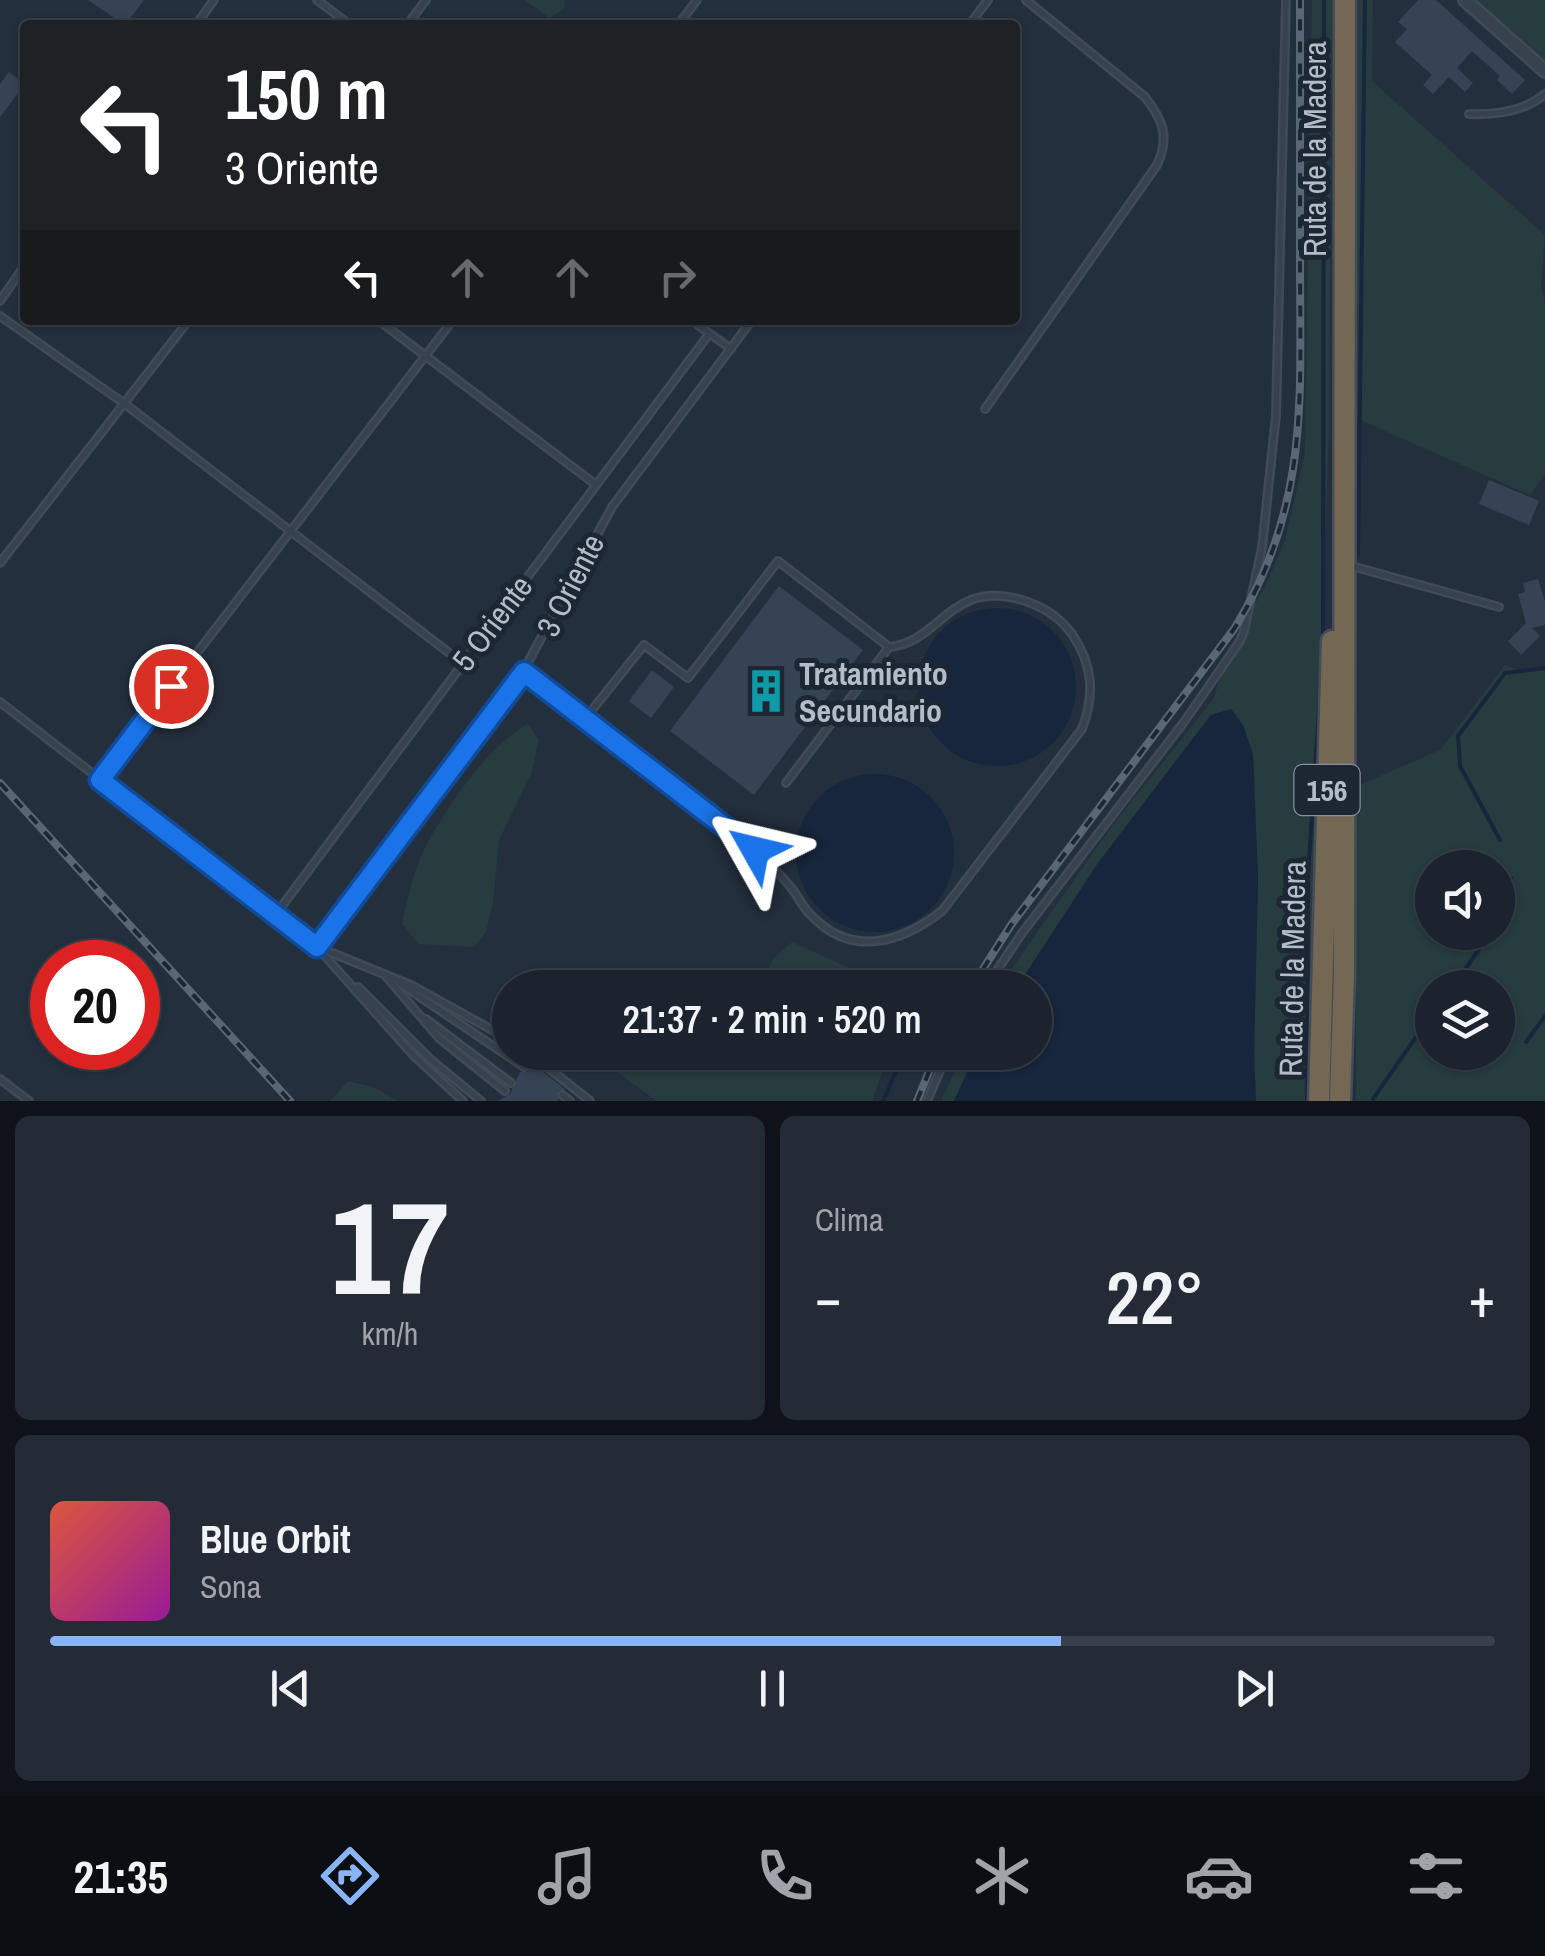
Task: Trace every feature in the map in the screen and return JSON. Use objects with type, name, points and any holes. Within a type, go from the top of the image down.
[{"type":"highway","name":"Ruta de la Madera","points":[[1340,1101],[1346,564],[1342,479],[1345,0]]},
{"type":"highway","name":"Ruta de la Madera","points":[[1319,1101],[1335,565],[1342,479]]},
{"type":"street","points":[[1465,0],[1545,71]]},
{"type":"lane","points":[[318,0],[344,20]]},
{"type":"lane","points":[[410,20],[426,0]]},
{"type":"lane","points":[[682,20],[697,0]]},
{"type":"lane","points":[[973,20],[988,0]]},
{"type":"lane","points":[[985,409],[1158,165],[1166,136],[1160,117],[1144,98],[1027,0]]},
{"type":"lane","points":[[998,970],[1184,722],[1244,631],[1262,548],[1276,415],[1286,0]]},
{"type":"lane","points":[[1469,114],[1509,112],[1545,94]]},
{"type":"lane","points":[[0,301],[20,272]]},
{"type":"lane","points":[[0,316],[125,404],[462,663]]},
{"type":"lane","points":[[0,563],[185,325]]},
{"type":"lane","points":[[385,325],[596,485]]},
{"type":"lane","points":[[100,780],[450,325]]},
{"type":"lane","points":[[697,325],[730,349]]},
{"type":"lane","name":"3 Oriente","points":[[317,947],[524,672],[612,507],[748,325]]},
{"type":"lane","name":"5 Oriente","points":[[276,914],[709,334]]},
{"type":"lane","points":[[584,720],[644,645],[688,678],[778,560],[889,647]]},
{"type":"lane","points":[[1346,564],[1499,607]]},
{"type":"lane","points":[[524,672],[755,850],[775,868],[822,926],[844,940],[870,943],[899,938],[922,927],[942,910],[1082,729],[1089,710],[1091,681],[1085,654],[1067,627],[1042,606],[1009,596],[967,601],[944,614],[915,640],[889,647],[786,783]]},
{"type":"lane","points":[[0,702],[317,947],[430,1058],[481,1101]]},
{"type":"lane","points":[[317,947],[383,972],[492,1029]]},
{"type":"lane","points":[[383,972],[453,1051],[506,1091]]},
{"type":"lane","points":[[383,972],[492,1045]]},
{"type":"lane","points":[[348,979],[414,1055],[463,1101]]},
{"type":"lane","points":[[419,1014],[511,1084]]},
{"type":"lane","points":[[551,1070],[590,1101]]},
{"type":"lane","points":[[927,1101],[940,1070]]},
{"type":"lane","points":[[0,1079],[29,1101]]},
{"type":"lane","points":[[562,1095],[570,1101]]},
{"type":"green space","points":[[525,0],[565,0],[564,9],[549,18]]},
{"type":"green space","points":[[1312,0],[1333,0],[1329,426],[1311,1101],[1256,1101],[1258,879],[1253,755],[1211,715],[1098,863],[1028,970],[1011,970],[1112,826],[1214,698],[1227,652],[1266,585],[1285,540],[1305,453]]},
{"type":"green space","points":[[1358,0],[1373,0],[1372,81],[1545,235],[1541,286],[1545,303],[1545,474],[1530,495],[1356,418]]},
{"type":"green space","points":[[1476,0],[1545,0],[1545,60]]},
{"type":"green space","points":[[1505,665],[1520,671],[1545,668],[1545,1101],[1356,1101],[1355,787],[1440,750]]},
{"type":"green space","points":[[528,724],[539,740],[532,772],[499,840],[486,932],[474,947],[418,944],[402,923],[425,848],[483,762]]},
{"type":"green space","points":[[792,942],[854,970],[768,970],[773,959]]},
{"type":"green space","points":[[614,1070],[883,1070],[872,1101],[657,1101]]},
{"type":"green space","points":[[956,1070],[968,1070],[954,1101],[941,1101]]},
{"type":"green space","points":[[348,1081],[373,1087],[398,1101],[330,1101]]},
{"type":"water","points":[[997,608],[1027,614],[1053,631],[1070,657],[1076,687],[1070,717],[1053,743],[1027,760],[997,766],[967,760],[941,743],[924,717],[918,687],[924,657],[941,631],[967,614]]},
{"type":"water","points":[[1231,709],[1243,725],[1253,754],[1258,879],[1256,1101],[954,1101],[968,1070],[1052,1070],[1052,970],[1028,970],[1098,863],[1211,715]]},
{"type":"water","points":[[875,774],[905,780],[931,797],[948,823],[954,853],[948,883],[931,909],[905,926],[875,932],[845,926],[819,909],[802,883],[796,853],[802,823],[819,797],[845,780]]},
{"type":"building","points":[[88,0],[144,0],[129,20],[118,20]]},
{"type":"building","points":[[1418,0],[1436,0],[1525,80],[1512,94],[1497,80],[1500,76],[1472,51],[1457,68],[1473,83],[1465,92],[1449,77],[1433,94],[1423,85],[1432,75],[1395,42],[1407,29],[1398,22]]},
{"type":"building","points":[[9,72],[20,80],[20,91],[0,117],[0,84]]},
{"type":"building","points":[[1489,480],[1539,501],[1529,525],[1479,504]]},
{"type":"building","points":[[1538,579],[1545,602],[1545,625],[1532,628],[1540,636],[1521,655],[1508,641],[1526,623],[1518,594],[1525,592],[1523,583]]},
{"type":"building","name":"Tratamiento Secundario","points":[[779,586],[863,650],[754,795],[670,731]]},
{"type":"building","points":[[652,670],[674,687],[651,718],[629,701]]},
{"type":"building","points":[[540,1070],[566,1090],[558,1091],[558,1101],[498,1101],[510,1094],[520,1072]]},
{"type":"waterway","points":[[1323,640],[1324,0]]},
{"type":"waterway","points":[[1358,555],[1365,0]]},
{"type":"waterway","points":[[1500,840],[1460,766],[1458,736],[1505,673],[1545,668]]},
{"type":"waterway","points":[[1307,1101],[1308,876],[1321,680]]},
{"type":"waterway","points":[[1465,970],[1478,950]]},
{"type":"waterway","points":[[1526,1042],[1545,1016]]},
{"type":"waterway","points":[[1373,1099],[1415,1038]]},
{"type":"waterway","points":[[883,1101],[897,1070]]},
{"type":"railway","points":[[982,970],[1011,925],[1234,629],[1259,584],[1276,539],[1296,451],[1299,405],[1300,0]]},
{"type":"railway","points":[[0,783],[290,1101]]},
{"type":"railway","points":[[917,1101],[930,1070]]},
{"type":"place","name":"Tratamiento Secundario","points":[[766,691]]},
{"type":"route","points":[[171,686],[100,780],[317,947],[524,672],[755,850]]}]
